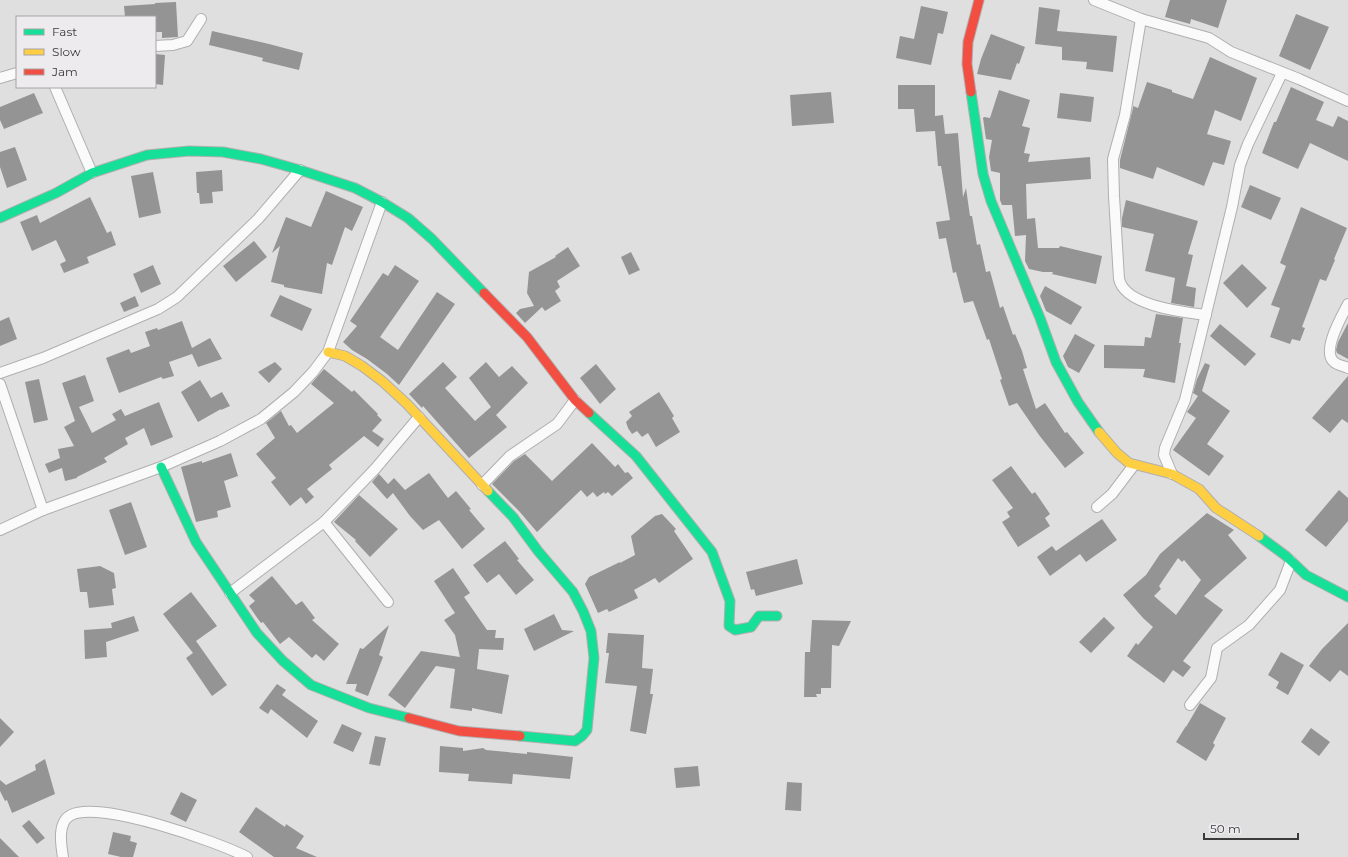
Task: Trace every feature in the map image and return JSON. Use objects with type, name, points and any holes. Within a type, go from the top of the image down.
[{"type":"street","points":[[979,0],[968,42],[967,64],[983,174],[991,201],[1059,369],[1078,402],[1099,432],[1117,453],[1129,463],[1172,474],[1199,489],[1216,508],[1271,544],[1306,575],[1348,597]]},
{"type":"street","points":[[1094,0],[1141,19],[1209,38],[1231,52],[1348,101]]},
{"type":"street","points":[[156,46],[173,45],[187,41],[201,19]]},
{"type":"street","points":[[1141,19],[1125,115],[1113,159],[1114,196],[1121,285],[1124,290],[1150,305],[1176,311],[1206,315]]},
{"type":"street","points":[[0,78],[16,73]]},
{"type":"street","points":[[1153,468],[1164,455],[1170,433],[1185,400],[1232,207],[1240,165],[1248,144],[1282,73]]},
{"type":"street","points":[[55,88],[92,173]]},
{"type":"street","points":[[0,218],[56,193],[92,173],[147,156],[189,151],[223,152],[261,159],[355,188],[408,218],[432,238],[527,337],[575,400],[636,456],[712,552],[730,600],[730,626],[735,630],[751,628],[759,616],[777,616]]},
{"type":"street","points":[[0,373],[43,358],[158,309],[178,297],[258,219],[300,170]]},
{"type":"street","points":[[0,530],[43,510],[161,467],[220,441],[261,419],[294,392],[313,372],[328,352],[382,202]]},
{"type":"street","points":[[1348,304],[1330,342],[1329,354],[1333,362],[1348,368]]},
{"type":"street","points":[[161,467],[196,542],[257,633],[284,661],[311,685],[369,708],[459,731],[576,741],[586,730],[594,658],[591,631],[573,592],[538,551],[513,517],[482,486],[407,404],[382,380],[345,356],[328,352]]},
{"type":"street","points":[[0,384],[43,510]]},
{"type":"street","points":[[482,486],[510,456],[557,424],[575,400]]},
{"type":"street","points":[[230,593],[324,522],[375,469],[420,417]]},
{"type":"street","points":[[1164,455],[1172,474]]},
{"type":"street","points":[[1097,507],[1112,494],[1134,465]]},
{"type":"street","points":[[324,522],[388,602]]},
{"type":"street","points":[[1190,705],[1211,678],[1217,648],[1249,625],[1280,590],[1291,561]]},
{"type":"street","points":[[63,857],[61,830],[66,819],[71,815],[81,812],[96,812],[122,816],[170,828],[204,838],[247,857]]},
{"type":"building","points":[[1170,0],[1227,0],[1218,28],[1191,19],[1190,24],[1165,17]]},
{"type":"building","points":[[176,2],[178,37],[162,38],[162,32],[156,32],[156,16],[125,16],[124,6]]},
{"type":"building","points":[[921,6],[948,12],[943,34],[938,33],[931,65],[896,58],[900,36],[914,39]]},
{"type":"building","points":[[1039,7],[1060,10],[1057,31],[1117,36],[1113,72],[1086,69],[1087,62],[1062,60],[1062,47],[1035,44]]},
{"type":"building","points":[[1296,14],[1329,27],[1310,70],[1279,56]]},
{"type":"building","points":[[212,31],[303,53],[299,70],[262,61],[263,58],[209,45]]},
{"type":"building","points":[[991,34],[1025,47],[1011,80],[977,74]]},
{"type":"building","points":[[156,54],[165,55],[163,85],[156,84]]},
{"type":"building","points":[[1210,57],[1257,78],[1241,121],[1215,110],[1207,134],[1231,141],[1224,165],[1213,162],[1204,186],[1157,167],[1153,179],[1120,168],[1120,160],[1133,106],[1138,108],[1147,82],[1193,99]]},
{"type":"building","points":[[898,85],[935,85],[935,116],[943,115],[945,134],[958,133],[963,197],[966,188],[970,216],[972,216],[977,245],[980,244],[986,272],[990,271],[1000,308],[1003,306],[1013,335],[1015,334],[1022,351],[1027,368],[1023,369],[1036,409],[1045,403],[1065,433],[1067,432],[1084,453],[1065,468],[1039,435],[1017,403],[1009,406],[989,339],[987,340],[973,301],[964,303],[956,272],[953,273],[946,238],[939,239],[936,222],[950,220],[941,166],[938,166],[935,131],[916,132],[914,109],[898,109]]},
{"type":"building","points":[[1291,87],[1324,102],[1316,120],[1333,127],[1338,116],[1348,121],[1348,161],[1310,143],[1298,169],[1262,153],[1274,122],[1276,122]]},
{"type":"building","points":[[999,90],[1030,100],[1022,126],[1030,128],[1024,153],[1030,154],[1028,162],[1090,157],[1091,179],[1026,184],[1027,219],[1035,218],[1038,248],[1059,248],[1060,246],[1102,256],[1096,284],[1052,274],[1053,272],[1043,272],[1029,269],[1025,261],[1026,235],[1015,236],[1012,205],[1002,205],[1000,200],[1000,173],[991,171],[989,157],[992,140],[986,139],[983,118],[990,118]]},
{"type":"building","points":[[831,92],[834,123],[792,126],[790,95]]},
{"type":"building","points":[[34,93],[43,113],[4,129],[0,120],[0,107]]},
{"type":"building","points":[[1060,93],[1094,97],[1091,122],[1057,118]]},
{"type":"building","points":[[15,147],[27,180],[7,188],[0,167],[0,152]]},
{"type":"building","points":[[222,170],[223,191],[212,192],[213,203],[200,204],[199,193],[197,193],[196,172]]},
{"type":"building","points":[[153,172],[161,213],[139,218],[131,176]]},
{"type":"building","points":[[1250,185],[1281,198],[1271,220],[1241,207]]},
{"type":"building","points":[[326,191],[363,207],[352,231],[345,227],[332,265],[327,263],[322,294],[284,287],[284,285],[271,282],[280,246],[272,253],[286,217],[311,227]]},
{"type":"building","points":[[90,197],[107,233],[111,231],[116,245],[87,257],[89,263],[64,273],[60,264],[66,261],[56,240],[32,251],[20,222],[37,215],[40,223]]},
{"type":"building","points":[[1126,200],[1198,221],[1188,254],[1193,255],[1186,286],[1196,288],[1194,307],[1171,303],[1175,278],[1145,271],[1154,234],[1122,227],[1122,218]]},
{"type":"building","points":[[1301,207],[1347,228],[1326,281],[1320,279],[1302,327],[1305,328],[1300,341],[1292,339],[1290,344],[1270,337],[1280,308],[1271,305],[1286,266],[1280,263]]},
{"type":"building","points":[[254,241],[267,257],[236,282],[223,266]]},
{"type":"building","points":[[568,247],[580,266],[557,281],[560,287],[555,291],[561,301],[545,311],[542,307],[525,323],[516,313],[520,309],[534,306],[527,293],[529,272],[556,257],[555,256]]},
{"type":"building","points":[[631,252],[640,270],[629,275],[621,257]]},
{"type":"building","points":[[1242,264],[1267,288],[1247,308],[1223,283]]},
{"type":"building","points":[[153,265],[161,284],[141,293],[133,274]]},
{"type":"building","points":[[395,265],[419,281],[380,337],[398,350],[437,292],[455,304],[399,385],[387,374],[343,342],[357,326],[350,321],[383,273],[388,276]]},
{"type":"building","points":[[1045,286],[1082,307],[1071,325],[1046,311],[1040,296]]},
{"type":"building","points":[[280,295],[312,309],[302,331],[270,316]]},
{"type":"building","points":[[135,296],[139,306],[124,312],[120,303]]},
{"type":"building","points":[[1156,314],[1183,318],[1175,383],[1143,377],[1145,369],[1104,368],[1104,345],[1144,346],[1145,337],[1151,338]]},
{"type":"building","points":[[9,317],[17,339],[0,346],[0,321]]},
{"type":"building","points":[[182,321],[192,348],[210,338],[222,359],[198,367],[192,354],[169,362],[174,376],[163,379],[161,377],[119,393],[106,358],[129,349],[131,353],[150,346],[145,332],[157,328],[158,330]]},
{"type":"building","points":[[1348,323],[1348,359],[1337,353],[1336,350],[1338,342]]},
{"type":"building","points":[[1220,324],[1256,354],[1245,366],[1210,336]]},
{"type":"building","points":[[1075,334],[1095,345],[1079,373],[1068,367],[1063,356]]},
{"type":"building","points":[[275,362],[282,369],[269,383],[258,372]]},
{"type":"building","points":[[443,362],[457,377],[445,388],[475,421],[491,407],[469,378],[486,362],[499,377],[512,366],[528,383],[496,415],[507,427],[469,458],[423,406],[422,408],[409,394]]},
{"type":"building","points":[[1205,363],[1210,365],[1202,391],[1230,411],[1207,444],[1224,456],[1209,476],[1173,450],[1196,418],[1187,412],[1198,396],[1193,393],[1197,379]]},
{"type":"building","points":[[596,364],[616,389],[600,404],[580,378]]},
{"type":"building","points":[[324,369],[352,392],[354,390],[378,414],[377,415],[382,420],[372,431],[384,439],[378,447],[364,436],[329,465],[332,469],[307,489],[314,497],[306,504],[301,497],[290,506],[271,482],[276,478],[256,454],[275,438],[266,423],[281,411],[289,426],[291,425],[297,433],[334,403],[311,384]]},
{"type":"building","points":[[85,375],[94,401],[79,407],[92,433],[116,420],[112,414],[121,409],[125,416],[159,402],[173,437],[151,446],[144,428],[125,438],[128,444],[104,458],[107,462],[77,478],[65,481],[62,468],[49,473],[45,464],[60,458],[58,449],[74,446],[64,427],[75,421],[62,383]]},
{"type":"building","points":[[1348,376],[1348,423],[1342,419],[1330,433],[1312,418]]},
{"type":"building","points":[[39,379],[48,420],[34,423],[25,382]]},
{"type":"building","points":[[200,380],[211,398],[222,392],[230,406],[221,409],[198,422],[181,392]]},
{"type":"building","points":[[659,392],[674,416],[672,418],[680,432],[656,447],[648,433],[642,437],[637,431],[632,434],[626,422],[632,416],[629,412]]},
{"type":"building","points":[[592,443],[615,467],[618,464],[625,473],[628,472],[633,478],[612,496],[608,492],[605,494],[604,492],[597,497],[593,492],[587,497],[581,490],[537,532],[519,511],[492,484],[514,461],[525,454],[552,481]]},
{"type":"building","points":[[231,453],[238,476],[224,481],[231,507],[217,511],[218,517],[196,522],[181,467],[202,461],[202,463]]},
{"type":"building","points":[[1011,466],[1032,494],[1035,492],[1050,514],[1045,518],[1050,526],[1018,547],[1002,522],[1010,517],[1007,512],[1013,508],[992,480]]},
{"type":"building","points":[[429,473],[448,498],[456,491],[485,529],[462,549],[439,520],[423,530],[410,516],[393,493],[387,499],[372,482],[379,474],[388,484],[394,478],[405,490]]},
{"type":"building","points":[[1339,490],[1348,498],[1348,521],[1326,547],[1305,530]]},
{"type":"building","points":[[359,495],[398,529],[370,557],[355,541],[356,540],[334,522]]},
{"type":"building","points":[[131,502],[147,547],[125,555],[109,510]]},
{"type":"building","points":[[1207,513],[1234,530],[1228,535],[1247,558],[1204,596],[1223,610],[1183,661],[1191,667],[1183,677],[1173,670],[1164,683],[1127,656],[1136,643],[1138,645],[1153,627],[1123,595],[1146,575],[1160,554]],"holes":[[[1178,558],[1182,562],[1184,560],[1201,580],[1176,615],[1154,596],[1161,589],[1159,586]]]},
{"type":"building","points":[[662,514],[676,529],[674,531],[693,559],[659,583],[655,578],[634,590],[638,598],[609,612],[607,609],[598,613],[585,584],[589,577],[635,555],[631,536],[655,516]]},
{"type":"building","points":[[1102,519],[1117,540],[1086,562],[1080,554],[1050,576],[1037,557],[1052,546],[1056,551]]},
{"type":"building","points":[[505,541],[519,559],[517,560],[534,580],[516,595],[499,574],[487,583],[473,565]]},
{"type":"building","points":[[797,559],[803,584],[756,596],[754,589],[751,590],[746,572]]},
{"type":"building","points":[[100,566],[114,573],[116,588],[112,589],[114,605],[89,608],[87,592],[80,592],[77,569]]},
{"type":"building","points":[[453,568],[470,593],[464,597],[487,630],[496,630],[495,638],[504,638],[503,650],[479,649],[477,669],[509,675],[502,714],[472,708],[472,711],[450,708],[455,669],[436,666],[405,708],[388,695],[421,651],[460,657],[455,635],[444,620],[455,613],[434,581]]},
{"type":"building","points":[[272,576],[296,605],[302,601],[315,618],[312,620],[339,644],[324,661],[316,654],[312,658],[289,637],[280,644],[263,622],[261,623],[249,606],[255,601],[249,595]]},
{"type":"building","points":[[191,592],[217,626],[196,641],[227,685],[212,696],[186,658],[193,653],[163,614]]},
{"type":"building","points":[[554,614],[562,630],[574,631],[534,651],[524,629]]},
{"type":"building","points":[[134,616],[139,631],[106,642],[107,657],[85,659],[84,630],[112,628],[111,623]]},
{"type":"building","points":[[1104,617],[1115,628],[1091,653],[1079,642]]},
{"type":"building","points":[[812,620],[851,621],[839,646],[832,645],[831,688],[821,688],[821,694],[816,694],[817,697],[804,697],[805,652],[810,652]]},
{"type":"building","points":[[1348,623],[1348,676],[1340,670],[1330,682],[1309,666],[1322,649]]},
{"type":"building","points":[[389,625],[379,655],[383,657],[368,696],[355,691],[357,684],[346,684],[360,648],[363,649]]},
{"type":"building","points":[[608,633],[644,635],[642,668],[653,669],[650,694],[653,694],[646,734],[630,731],[637,686],[605,683],[609,653],[606,653]]},
{"type":"building","points":[[1281,652],[1304,665],[1288,695],[1276,688],[1279,682],[1268,675]]},
{"type":"building","points":[[277,684],[286,690],[282,695],[318,721],[307,738],[271,709],[268,714],[259,708]]},
{"type":"building","points":[[1200,703],[1226,718],[1213,743],[1215,745],[1206,761],[1176,742]]},
{"type":"building","points":[[0,718],[14,732],[0,747]]},
{"type":"building","points":[[342,724],[362,733],[353,752],[333,743]]},
{"type":"building","points":[[1311,728],[1330,742],[1319,756],[1301,742]]},
{"type":"building","points":[[375,736],[386,738],[380,766],[369,764]]},
{"type":"building","points":[[440,746],[463,748],[463,751],[483,748],[486,750],[527,754],[527,752],[573,757],[570,779],[513,774],[512,784],[468,781],[469,774],[439,772]]},
{"type":"building","points":[[45,759],[55,794],[12,813],[7,800],[5,801],[0,791],[0,780],[6,785],[36,770],[35,765]]},
{"type":"building","points":[[698,766],[700,786],[676,788],[674,768]]},
{"type":"building","points":[[787,782],[802,783],[801,811],[785,810]]},
{"type":"building","points":[[181,792],[197,800],[186,822],[170,814]]},
{"type":"building","points":[[256,807],[285,827],[286,824],[304,836],[296,848],[317,857],[274,857],[239,832]]},
{"type":"building","points":[[29,820],[45,838],[37,844],[22,826]]},
{"type":"building","points":[[113,832],[131,836],[130,841],[137,843],[133,857],[121,857],[108,854]]},
{"type":"building","points":[[0,838],[19,857],[0,857]]},
{"type":"traffic: fast","points":[[971,92],[983,174],[991,201],[1040,318],[1056,362],[1078,402],[1099,432]]},
{"type":"traffic: fast","points":[[0,218],[56,193],[92,173],[147,155],[189,151],[223,152],[261,159],[300,170],[355,188],[382,202],[408,218],[432,239],[484,293]]},
{"type":"traffic: fast","points":[[589,413],[636,456],[712,552],[730,601],[729,626],[735,630],[751,627],[759,616],[777,616]]},
{"type":"traffic: fast","points":[[161,467],[196,542],[257,633],[283,661],[311,685],[369,708],[409,718]]},
{"type":"traffic: fast","points":[[488,491],[513,517],[538,551],[573,592],[591,631],[594,658],[587,730],[575,741],[520,736]]},
{"type":"traffic: fast","points":[[1259,536],[1286,556],[1306,575],[1348,597]]},
{"type":"traffic: slow","points":[[328,352],[345,356],[362,366],[382,381],[407,404],[488,491]]},
{"type":"traffic: slow","points":[[1099,432],[1117,453],[1129,463],[1172,474],[1199,489],[1216,508],[1259,536]]},
{"type":"traffic: jam","points":[[971,92],[967,64],[968,42],[979,0]]},
{"type":"traffic: jam","points":[[484,293],[527,337],[575,400],[589,413]]},
{"type":"traffic: jam","points":[[409,718],[459,731],[520,736]]}]
